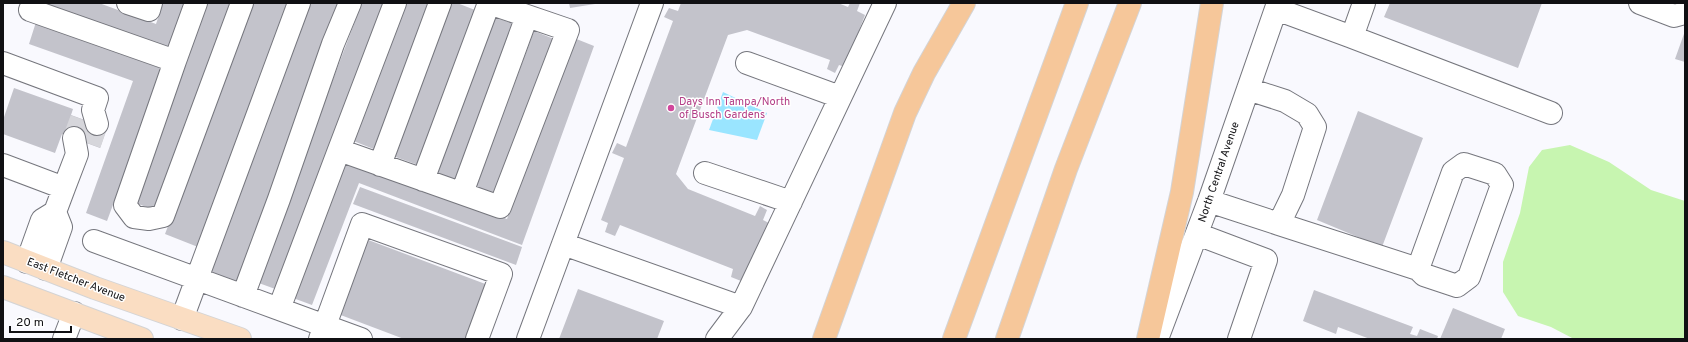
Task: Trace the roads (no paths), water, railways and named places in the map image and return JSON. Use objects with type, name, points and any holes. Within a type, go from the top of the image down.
[{"type":"highway","points":[[824,339],[905,113],[924,73],[964,3]]},
{"type":"highway","points":[[954,339],[1077,3]]},
{"type":"highway","points":[[1007,339],[1066,169],[1130,3]]},
{"type":"highway","points":[[1148,339],[1182,192],[1212,3]]},
{"type":"main road","name":"East Fletcher Avenue","points":[[3,252],[95,288],[240,339]]},
{"type":"main road","points":[[3,287],[137,338]]},
{"type":"street","points":[[33,3],[30,10],[174,61]]},
{"type":"street","points":[[128,3],[149,10],[151,3]]},
{"type":"street","points":[[196,3],[174,61],[125,205],[134,217],[149,220],[163,216],[242,3]]},
{"type":"street","points":[[182,319],[299,3]]},
{"type":"street","points":[[243,296],[279,199],[333,44],[350,3]]},
{"type":"street","points":[[279,309],[395,3]]},
{"type":"street","points":[[380,164],[440,3]]},
{"type":"street","points":[[339,150],[380,164],[423,180],[462,194],[500,207],[568,30],[489,3],[423,180]]},
{"type":"street","points":[[528,339],[652,3]]},
{"type":"street","points":[[717,339],[741,307],[884,3]]},
{"type":"street","points":[[1352,37],[1364,3]]},
{"type":"street","points":[[1640,3],[1674,16],[1685,13]]},
{"type":"street","points":[[1277,6],[1352,37],[1551,113]]},
{"type":"street","name":"North Central Avenue","points":[[1157,339],[1209,201],[1277,6]]},
{"type":"street","points":[[462,194],[528,16]]},
{"type":"street","points":[[747,63],[840,97]]},
{"type":"street","points":[[4,68],[96,98],[55,212],[62,227],[37,265]]},
{"type":"street","points":[[1248,89],[1285,101],[1307,114],[1315,127],[1293,195],[1279,224]]},
{"type":"street","points":[[1209,201],[1418,269],[1424,275],[1457,286],[1469,277],[1502,185],[1495,174],[1464,164],[1453,172],[1418,269]]},
{"type":"street","points":[[3,165],[64,188]]},
{"type":"street","points":[[705,173],[791,202]]},
{"type":"street","points":[[322,332],[362,224],[501,274],[477,339]]},
{"type":"street","points":[[1197,234],[1266,260],[1239,339]]},
{"type":"street","points":[[94,241],[279,309],[322,332],[361,339]]},
{"type":"street","points":[[563,244],[741,307]]},
{"type":"street","points":[[64,339],[74,314]]},
{"type":"water","points":[[723,92],[767,113],[757,140],[709,130]]},
{"type":"tunnel","points":[[74,138],[81,119]]},
{"type":"tunnel","points":[[90,144],[97,124]]},
{"type":"place","name":"Days Inn Tampa/North of Busch Gardens","points":[[671,108]]}]
